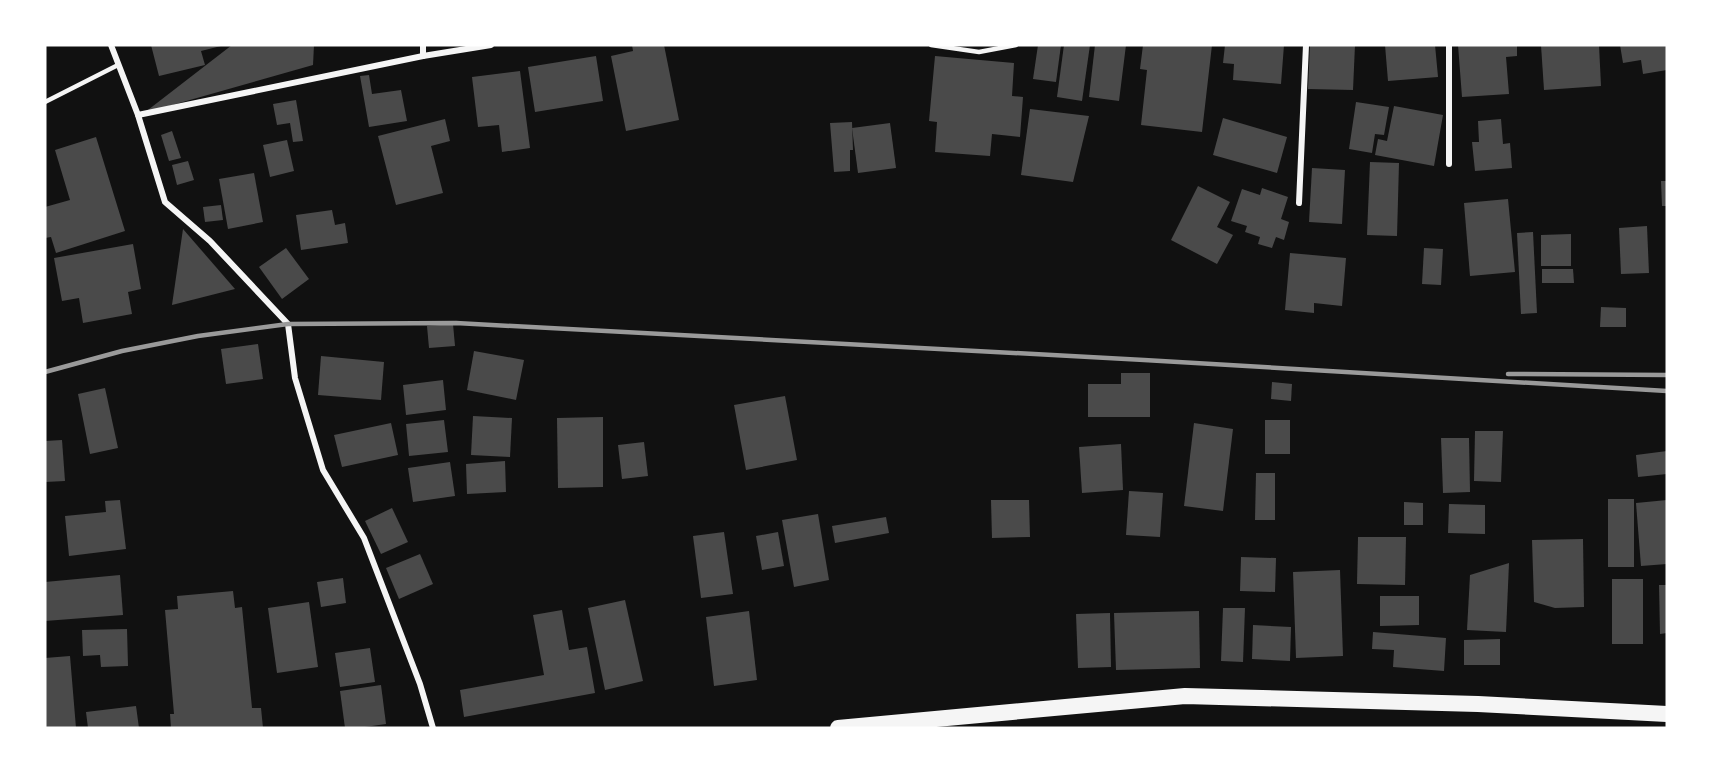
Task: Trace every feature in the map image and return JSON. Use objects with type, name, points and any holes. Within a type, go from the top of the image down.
[{"type":"highway","points":[[838,728],[1185,696],[1478,704],[1667,714]]},
{"type":"street","points":[[111,45],[138,115],[165,202],[210,241],[288,324],[295,378],[323,470],[364,538],[420,684],[433,728]]},
{"type":"street","points":[[423,45],[423,56]]},
{"type":"street","points":[[138,115],[423,56],[491,45]]},
{"type":"street","points":[[1299,203],[1306,45]]},
{"type":"street","points":[[1449,45],[1449,164]]},
{"type":"lane","points":[[931,45],[979,52],[1016,45]]},
{"type":"lane","points":[[45,102],[118,65]]},
{"type":"building","points":[[151,45],[221,46],[201,51],[205,65],[159,76]]},
{"type":"building","points":[[232,45],[314,45],[313,65],[144,113]]},
{"type":"building","points":[[632,45],[664,45],[679,120],[626,131],[611,56],[633,51]]},
{"type":"building","points":[[1038,45],[1061,45],[1056,82],[1033,79]]},
{"type":"building","points":[[1064,45],[1090,45],[1082,101],[1057,97]]},
{"type":"building","points":[[1095,45],[1126,45],[1119,101],[1089,97]]},
{"type":"building","points":[[1143,45],[1212,45],[1202,132],[1141,125],[1147,70],[1140,69]]},
{"type":"building","points":[[1225,45],[1284,45],[1281,84],[1233,80],[1234,64],[1223,63]]},
{"type":"building","points":[[1310,45],[1355,45],[1353,90],[1308,89]]},
{"type":"building","points":[[1385,45],[1435,45],[1438,77],[1388,81]]},
{"type":"building","points":[[1458,45],[1517,45],[1517,56],[1506,57],[1509,94],[1462,97]]},
{"type":"building","points":[[1541,45],[1599,45],[1601,86],[1544,90]]},
{"type":"building","points":[[1620,45],[1667,45],[1667,70],[1643,74],[1641,60],[1623,63]]},
{"type":"building","points":[[596,56],[603,101],[535,112],[528,67]]},
{"type":"building","points":[[935,56],[1014,63],[1012,96],[1023,97],[1020,137],[992,134],[990,156],[935,152],[937,122],[929,121]]},
{"type":"building","points":[[520,71],[530,148],[502,152],[499,125],[478,127],[472,77]]},
{"type":"building","points":[[369,75],[372,94],[401,90],[407,121],[369,127],[360,76]]},
{"type":"building","points":[[296,100],[303,141],[293,142],[290,123],[277,125],[273,104]]},
{"type":"building","points":[[1356,102],[1389,107],[1384,135],[1375,134],[1372,153],[1349,149]]},
{"type":"building","points":[[1394,106],[1443,115],[1434,166],[1375,155],[1378,139],[1387,141]]},
{"type":"building","points":[[1030,109],[1089,116],[1073,182],[1021,175]]},
{"type":"building","points":[[1223,118],[1287,137],[1277,173],[1213,155]]},
{"type":"building","points":[[445,119],[450,141],[431,146],[443,193],[396,205],[378,136]]},
{"type":"building","points":[[1501,119],[1503,144],[1510,143],[1512,168],[1475,171],[1472,142],[1479,142],[1478,121]]},
{"type":"building","points":[[852,122],[853,150],[850,150],[850,171],[834,172],[830,123]]},
{"type":"building","points":[[890,123],[896,168],[858,173],[852,128]]},
{"type":"building","points":[[172,131],[181,158],[169,161],[161,135]]},
{"type":"building","points":[[96,137],[125,231],[56,253],[51,237],[45,238],[45,207],[70,200],[55,150]]},
{"type":"building","points":[[287,140],[294,171],[270,177],[263,145]]},
{"type":"building","points":[[188,161],[194,180],[177,185],[172,165]]},
{"type":"building","points":[[1370,162],[1399,163],[1397,236],[1367,235]]},
{"type":"building","points":[[1312,168],[1345,170],[1342,224],[1309,222]]},
{"type":"building","points":[[254,173],[263,222],[228,229],[219,179]]},
{"type":"building","points":[[1661,181],[1667,181],[1667,206],[1662,206]]},
{"type":"building","points":[[1198,186],[1230,202],[1217,227],[1233,235],[1217,264],[1171,240]]},
{"type":"building","points":[[1262,188],[1288,197],[1281,219],[1289,222],[1284,240],[1276,237],[1272,248],[1258,244],[1260,237],[1245,232],[1247,226],[1231,221],[1242,189],[1260,195]]},
{"type":"building","points":[[1508,199],[1515,272],[1470,276],[1464,203]]},
{"type":"building","points":[[221,205],[223,220],[205,222],[203,207]]},
{"type":"building","points":[[332,210],[335,225],[345,223],[348,243],[301,250],[296,215]]},
{"type":"building","points":[[1647,226],[1649,273],[1621,274],[1619,228]]},
{"type":"building","points":[[183,229],[235,289],[172,305]]},
{"type":"building","points":[[1533,232],[1537,313],[1521,314],[1517,233]]},
{"type":"building","points":[[1571,234],[1571,266],[1541,266],[1541,235]]},
{"type":"building","points":[[133,244],[141,289],[128,292],[132,314],[83,323],[79,298],[62,301],[54,258]]},
{"type":"building","points":[[286,248],[309,279],[282,299],[259,267]]},
{"type":"building","points":[[1424,248],[1443,249],[1441,285],[1422,284]]},
{"type":"building","points":[[1290,253],[1346,258],[1342,306],[1314,303],[1314,313],[1285,310]]},
{"type":"building","points":[[1542,269],[1573,269],[1574,283],[1542,283]]},
{"type":"building","points":[[1601,307],[1626,308],[1626,327],[1600,327]]},
{"type":"building","points":[[453,324],[455,346],[429,348],[427,326]]},
{"type":"building","points":[[258,344],[263,379],[226,384],[221,349]]},
{"type":"building","points":[[474,351],[524,360],[516,400],[467,390]]},
{"type":"building","points":[[321,356],[384,362],[381,400],[318,395]]},
{"type":"building","points":[[1121,373],[1150,373],[1150,417],[1088,417],[1088,384],[1121,384]]},
{"type":"building","points":[[443,380],[446,410],[406,415],[403,385]]},
{"type":"building","points":[[1272,382],[1292,384],[1291,401],[1271,399]]},
{"type":"building","points":[[105,388],[118,448],[90,454],[78,394]]},
{"type":"building","points":[[785,396],[797,460],[746,470],[734,405]]},
{"type":"building","points":[[473,416],[512,418],[510,457],[471,455]]},
{"type":"building","points":[[603,417],[603,487],[558,488],[557,418]]},
{"type":"building","points":[[444,420],[448,452],[409,456],[406,424]]},
{"type":"building","points":[[1265,420],[1290,420],[1290,454],[1265,454]]},
{"type":"building","points":[[391,423],[398,455],[342,467],[334,435]]},
{"type":"building","points":[[1194,423],[1233,429],[1223,511],[1184,506]]},
{"type":"building","points":[[1475,431],[1503,431],[1501,482],[1474,481]]},
{"type":"building","points":[[1441,438],[1469,438],[1470,492],[1443,493]]},
{"type":"building","points":[[62,440],[65,481],[45,482],[45,441]]},
{"type":"building","points":[[644,442],[648,476],[622,479],[618,445]]},
{"type":"building","points":[[1121,444],[1123,490],[1082,493],[1079,447]]},
{"type":"building","points":[[1667,451],[1667,474],[1638,477],[1636,455]]},
{"type":"building","points":[[505,461],[506,492],[467,494],[466,464]]},
{"type":"building","points":[[450,462],[455,496],[413,502],[408,468]]},
{"type":"building","points":[[1256,473],[1275,473],[1275,520],[1255,520]]},
{"type":"building","points":[[1129,491],[1163,493],[1160,537],[1126,535]]},
{"type":"building","points":[[1608,499],[1634,499],[1634,567],[1608,567]]},
{"type":"building","points":[[120,500],[126,549],[69,556],[65,516],[106,512],[105,501]]},
{"type":"building","points":[[991,500],[1029,500],[1030,537],[992,538]]},
{"type":"building","points":[[1667,500],[1667,564],[1641,566],[1636,503]]},
{"type":"building","points":[[1404,502],[1423,503],[1423,525],[1404,525]]},
{"type":"building","points":[[1449,504],[1485,505],[1485,534],[1448,533]]},
{"type":"building","points":[[392,508],[408,542],[381,554],[365,521]]},
{"type":"building","points":[[818,514],[829,580],[794,587],[782,520]]},
{"type":"building","points":[[886,517],[889,533],[835,543],[832,526]]},
{"type":"building","points":[[724,532],[733,594],[701,598],[693,536]]},
{"type":"building","points":[[778,532],[784,566],[762,570],[756,536]]},
{"type":"building","points":[[1358,537],[1406,537],[1405,585],[1357,584]]},
{"type":"building","points":[[1583,539],[1584,607],[1555,608],[1534,602],[1532,540]]},
{"type":"building","points":[[420,554],[433,584],[399,599],[386,568]]},
{"type":"building","points":[[1241,557],[1276,558],[1275,592],[1240,591]]},
{"type":"building","points":[[1509,563],[1506,632],[1467,630],[1470,575]]},
{"type":"building","points":[[1340,570],[1343,656],[1296,658],[1293,572]]},
{"type":"building","points":[[120,575],[123,615],[45,621],[45,582]]},
{"type":"building","points":[[343,578],[346,603],[321,607],[317,582]]},
{"type":"building","points":[[1612,579],[1643,579],[1643,644],[1612,644]]},
{"type":"building","points":[[1659,585],[1667,585],[1667,633],[1660,634]]},
{"type":"building","points":[[233,591],[235,608],[242,607],[252,708],[261,708],[263,728],[171,728],[170,714],[174,714],[165,610],[178,609],[177,596]]},
{"type":"building","points":[[1380,596],[1419,596],[1419,625],[1380,626]]},
{"type":"building","points":[[625,600],[643,681],[605,690],[588,608]]},
{"type":"building","points":[[309,602],[318,667],[277,673],[268,608]]},
{"type":"building","points":[[1223,608],[1245,608],[1243,662],[1221,661]]},
{"type":"building","points":[[562,610],[569,650],[587,647],[595,693],[464,717],[460,690],[544,675],[533,615]]},
{"type":"building","points":[[749,611],[757,680],[714,686],[706,617]]},
{"type":"building","points":[[1199,611],[1200,668],[1116,670],[1114,613]]},
{"type":"building","points":[[1110,613],[1111,667],[1078,668],[1076,614]]},
{"type":"building","points":[[1253,625],[1291,627],[1290,661],[1252,659]]},
{"type":"building","points":[[127,629],[128,666],[101,667],[100,655],[83,656],[82,630]]},
{"type":"building","points":[[1373,632],[1446,638],[1444,671],[1393,667],[1394,650],[1372,649]]},
{"type":"building","points":[[1500,639],[1500,665],[1464,665],[1464,640]]},
{"type":"building","points":[[370,648],[375,682],[340,687],[335,653]]},
{"type":"building","points":[[70,656],[76,728],[45,728],[45,658]]},
{"type":"building","points":[[381,685],[386,724],[345,728],[340,691]]},
{"type":"building","points":[[136,706],[139,728],[88,728],[86,712]]},
{"type":"railway","points":[[45,372],[122,351],[198,336],[288,324],[456,323],[1667,391]]},
{"type":"railway","points":[[1508,374],[1667,375]]}]
